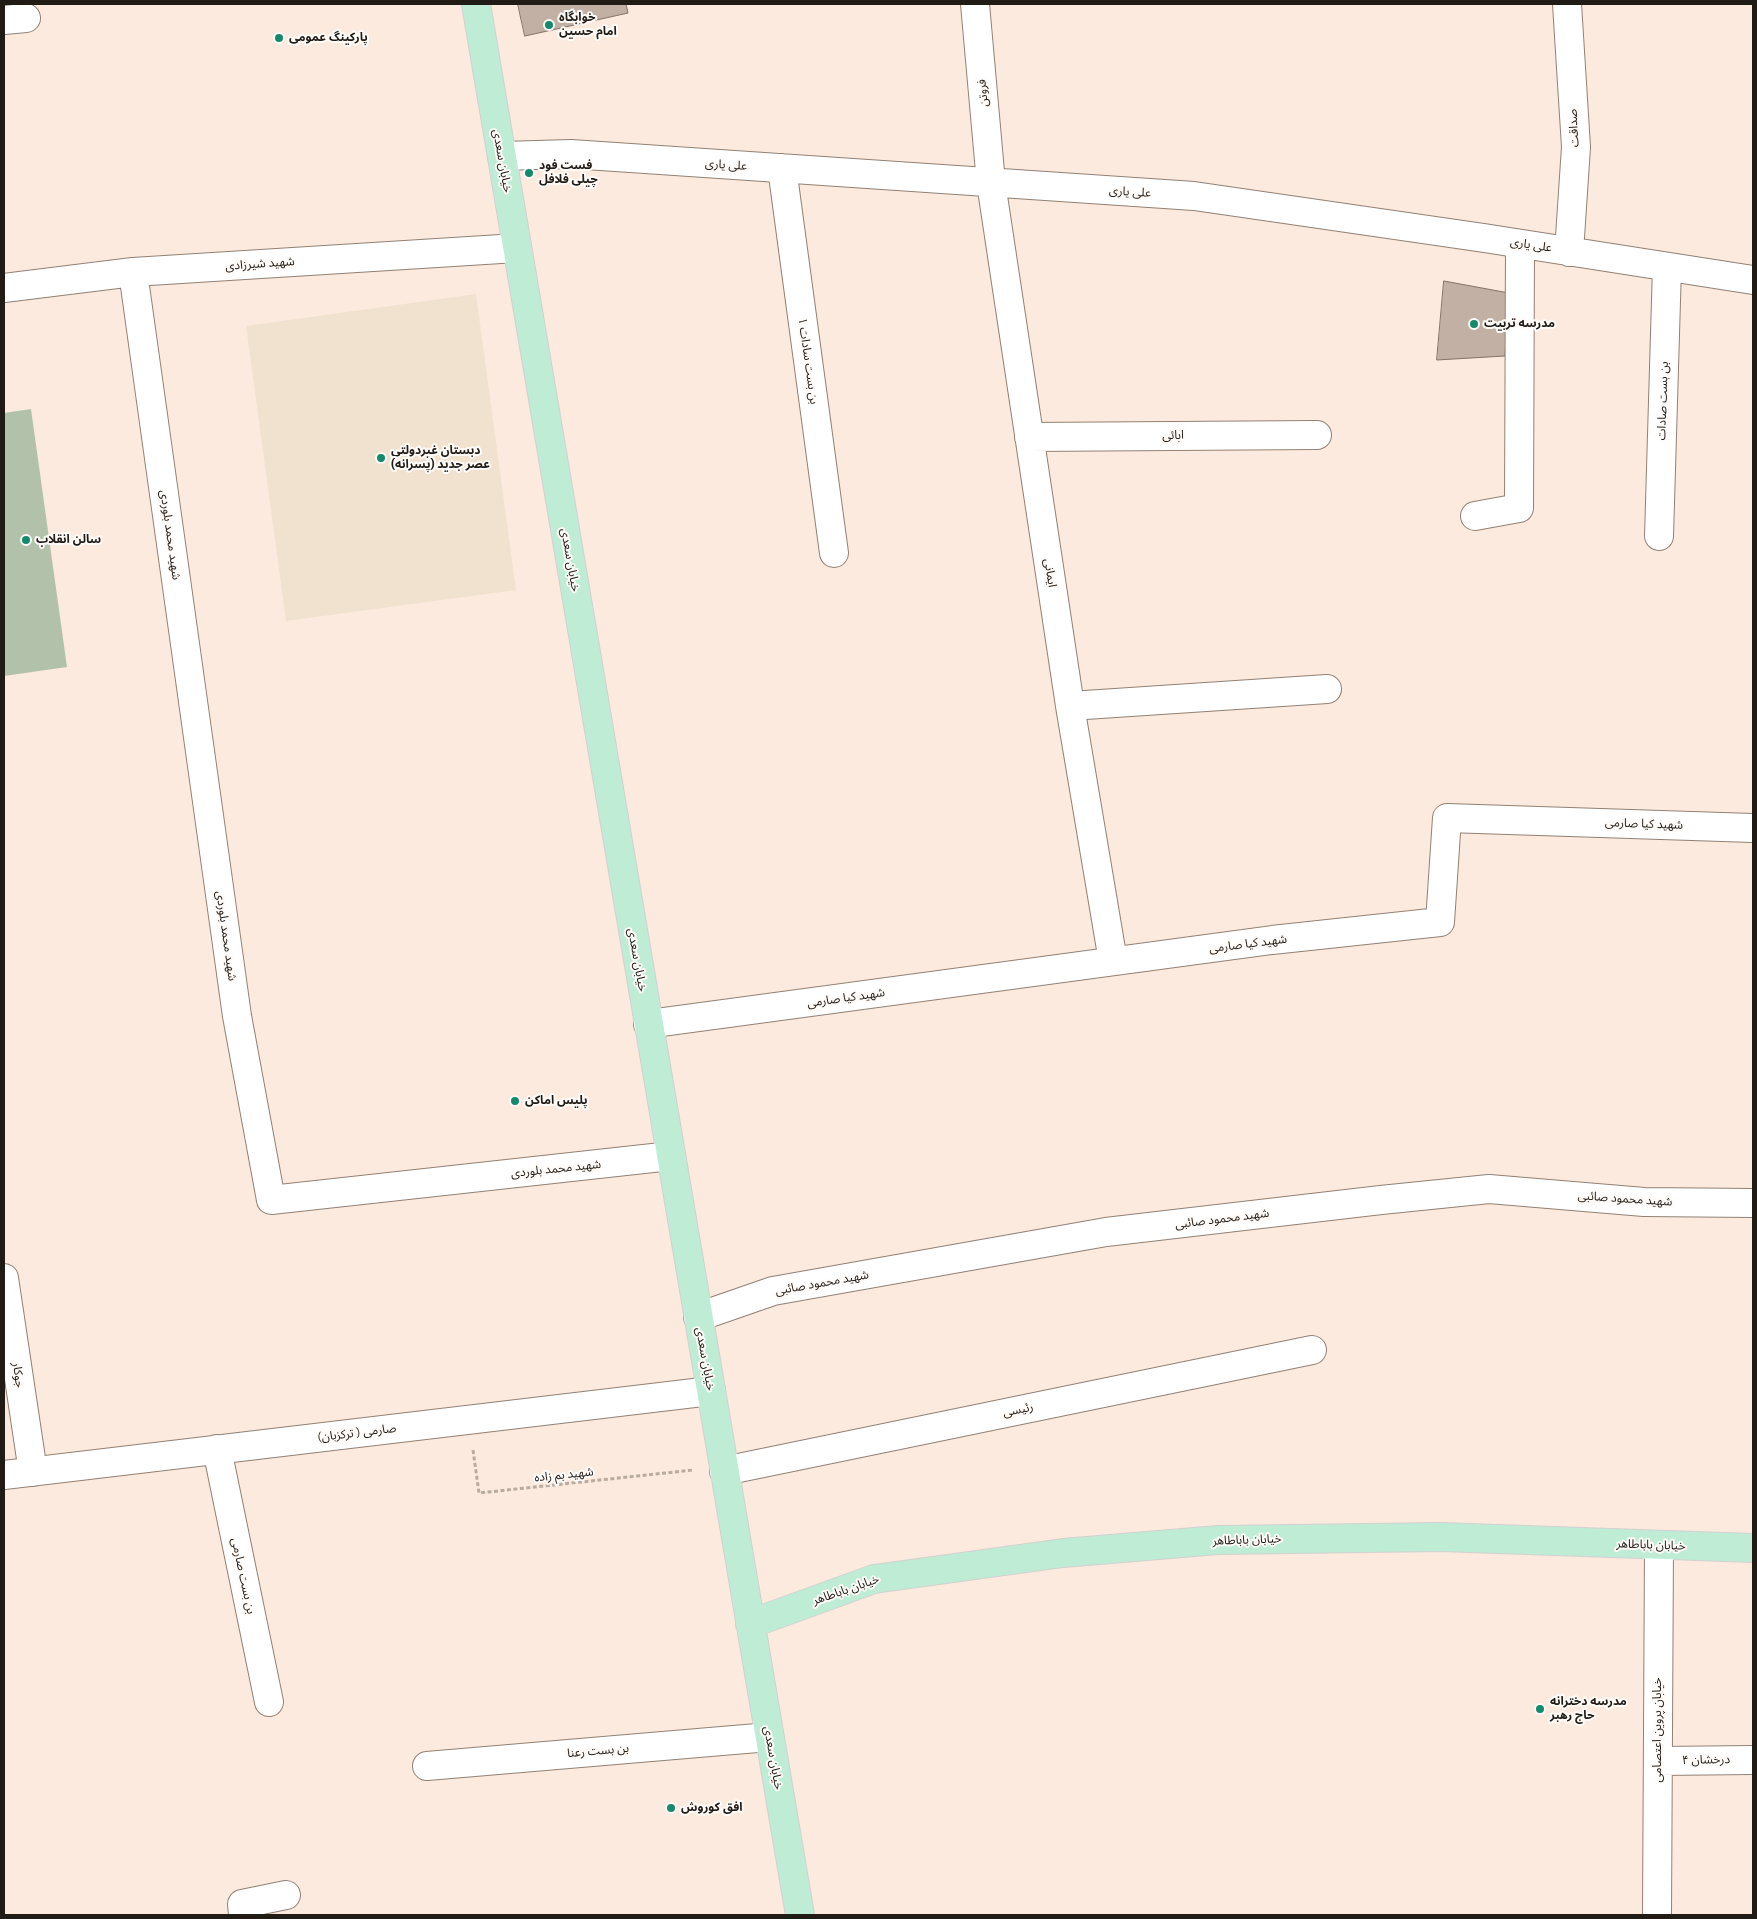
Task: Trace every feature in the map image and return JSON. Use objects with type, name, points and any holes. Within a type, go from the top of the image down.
[{"type":"main road","name":"خیابان سعدی","points":[[476,4],[800,1915]]},
{"type":"main road","name":"خیابان باباطاهر","points":[[750,1624],[874,1579],[1063,1553],[1218,1540],[1441,1536],[1659,1546],[1753,1548]]},
{"type":"street","name":"فروتن","points":[[975,4],[991,183]]},
{"type":"street","name":"صداقت","points":[[1567,4],[1576,148],[1569,252]]},
{"type":"street","name":"علی یاری","points":[[502,156],[571,154],[1194,196],[1753,280]]},
{"type":"street","name":"بن بست سادات ۱","points":[[782,168],[834,553]]},
{"type":"street","name":"ایمانی","points":[[991,183],[1070,706],[1113,961]]},
{"type":"street","points":[[1475,516],[1519,508],[1520,244]]},
{"type":"street","name":"شهید شیرزادی","points":[[4,288],[133,272],[517,248]]},
{"type":"street","name":"بن بست صادات","points":[[1659,536],[1667,267]]},
{"type":"street","name":"شهید محمد بلوردی","points":[[133,272],[237,1016],[271,1200],[671,1156]]},
{"type":"street","name":"ابائی","points":[[1029,437],[1317,435]]},
{"type":"street","points":[[1070,706],[1327,690]]},
{"type":"street","name":"شهید کیا صارمی","points":[[648,1024],[1272,940],[1440,922],[1447,818],[1753,828]]},
{"type":"street","name":"شهید محمود صائبی","points":[[698,1316],[774,1291],[1096,1234],[1381,1200],[1489,1189],[1644,1202],[1753,1203]]},
{"type":"street","name":"جوکار","points":[[4,1278],[33,1472]]},
{"type":"street","name":"رئیسی","points":[[724,1469],[1312,1350]]},
{"type":"street","name":"صارمی ( ترکزبان)","points":[[4,1475],[711,1391]]},
{"type":"street","name":"بن بست صارمی","points":[[217,1449],[269,1702]]},
{"type":"street","name":"خیابان پروین اعتصامی","points":[[1657,1915],[1659,1546]]},
{"type":"street","name":"بن بست رعنا","points":[[427,1766],[769,1737]]},
{"type":"street","name":"درخشان ۴","points":[[1658,1761],[1753,1760]]},
{"type":"street","points":[[243,1915],[242,1904],[286,1895]]},
{"type":"path","name":"شهید بم زاده","points":[[468,1420],[479,1493],[724,1469]]},
{"type":"shaded area","name":"دبستان غیردولتی عصر جدید (پسرانه)","points":[[476,294],[516,590],[286,621],[246,326]]},
{"type":"green space","name":"سالن انقلاب","points":[[31,409],[67,667],[4,676],[4,413]]},
{"type":"building","name":"خوابگاه امام حسین","points":[[518,4],[626,4],[628,13],[525,36]]},
{"type":"building","name":"مدرسه تربیت","points":[[1444,281],[1509,293],[1505,356],[1437,360]]},
{"type":"place","name":"خوابگاه امام حسین","points":[[549,25]]},
{"type":"place","name":"پارکینگ عمومی","points":[[279,38]]},
{"type":"place","name":"فست فود چیلی فلافل","points":[[529,173]]},
{"type":"place","name":"مدرسه تربیت","points":[[1474,324]]},
{"type":"place","name":"دبستان غیردولتی عصر جدید (پسرانه)","points":[[381,458]]},
{"type":"place","name":"سالن انقلاب","points":[[26,540]]},
{"type":"place","name":"پلیس اماکن","points":[[515,1101]]},
{"type":"place","name":"مدرسه دخترانه حاج رهبر","points":[[1540,1709]]},
{"type":"place","name":"افق کوروش","points":[[671,1808]]}]
